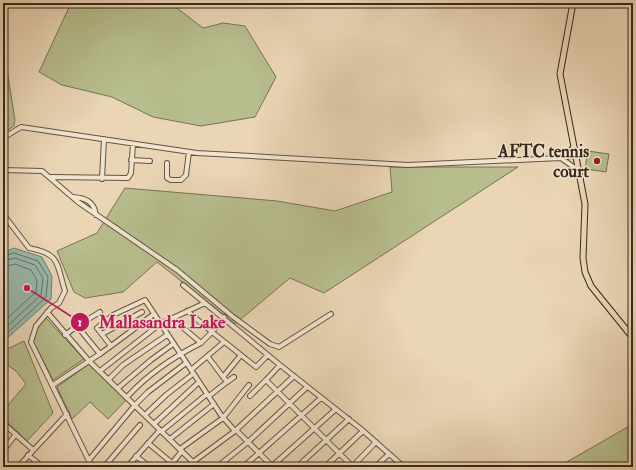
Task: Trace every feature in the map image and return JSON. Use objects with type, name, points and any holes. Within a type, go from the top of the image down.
[{"type":"main road","points":[[573,3],[560,74],[585,204],[583,258],[585,272],[592,286],[633,338]]},
{"type":"main road","points":[[563,158],[574,147]]},
{"type":"street","points":[[3,138],[21,127],[189,152],[408,165],[563,158],[576,155]]},
{"type":"street","points":[[102,178],[104,140]]},
{"type":"street","points":[[50,177],[128,178],[131,173],[133,144]]},
{"type":"street","points":[[167,164],[167,178],[171,180],[181,180],[186,175],[189,152]]},
{"type":"street","points":[[563,158],[579,171]]},
{"type":"street","points":[[132,160],[150,161]]},
{"type":"street","points":[[3,170],[42,170],[72,197],[177,270],[232,316],[270,344],[279,347],[331,314]]},
{"type":"street","points":[[72,197],[88,200],[96,215]]},
{"type":"street","points":[[3,214],[29,248],[47,252],[54,258],[65,291],[59,303],[46,312],[36,326],[32,342],[92,467]]},
{"type":"street","points":[[183,285],[363,431],[404,467]]},
{"type":"street","points":[[111,346],[97,328],[102,322],[145,300],[223,418],[272,467],[336,409]]},
{"type":"street","points":[[100,371],[160,324],[205,303]]},
{"type":"street","points":[[186,311],[256,367],[268,355]]},
{"type":"street","points":[[46,312],[89,361],[195,465],[278,392],[294,376]]},
{"type":"street","points":[[65,335],[100,312]]},
{"type":"street","points":[[102,334],[142,312]]},
{"type":"street","points":[[53,385],[100,354],[154,314]]},
{"type":"street","points":[[127,397],[139,384],[180,353],[201,343],[224,317]]},
{"type":"street","points":[[172,318],[201,343]]},
{"type":"street","points":[[77,326],[100,354]]},
{"type":"street","points":[[109,379],[123,366],[167,335]]},
{"type":"street","points":[[145,415],[224,342]]},
{"type":"street","points":[[118,388],[139,368],[173,344]]},
{"type":"street","points":[[223,377],[241,355]]},
{"type":"street","points":[[208,357],[227,382]]},
{"type":"street","points":[[89,460],[135,405],[148,392],[186,363]]},
{"type":"street","points":[[250,396],[280,365]]},
{"type":"street","points":[[127,467],[148,443],[161,431],[234,377]]},
{"type":"street","points":[[266,380],[353,466],[376,442]]},
{"type":"street","points":[[154,424],[199,382]]},
{"type":"street","points":[[148,443],[171,465],[181,450],[223,418],[249,385]]},
{"type":"street","points":[[217,467],[248,442],[308,387]]},
{"type":"street","points":[[244,467],[303,416],[321,398]]},
{"type":"street","points":[[170,439],[214,404]]},
{"type":"street","points":[[18,467],[32,449],[67,414]]},
{"type":"street","points":[[297,467],[349,420]]},
{"type":"street","points":[[3,426],[4,424],[32,449]]},
{"type":"street","points":[[104,467],[140,424]]},
{"type":"street","points":[[323,467],[329,465],[363,431]]},
{"type":"street","points":[[3,451],[16,434]]},
{"type":"street","points":[[375,467],[389,454]]},
{"type":"street","points":[[28,455],[43,467]]},
{"type":"street","points":[[136,456],[150,467]]},
{"type":"green space","points":[[71,3],[173,3],[173,5],[203,28],[223,23],[245,26],[276,77],[255,117],[201,126],[153,117],[112,97],[62,85],[39,72]]},
{"type":"green space","points":[[3,45],[15,120],[14,126],[3,133]]},
{"type":"green space","name":"AFTC tennis court","points":[[588,151],[609,154],[606,172],[585,169]]},
{"type":"green space","points":[[390,167],[518,167],[324,293],[290,278],[235,324],[157,262],[123,292],[85,298],[74,292],[57,251],[97,233],[125,188],[277,201],[335,211],[392,192]]},
{"type":"green space","points":[[45,317],[84,359],[53,380],[33,341],[38,328]]},
{"type":"green space","points":[[24,341],[53,413],[27,441],[3,418],[3,411],[26,384],[16,371],[3,362],[3,351]]},
{"type":"green space","points":[[89,364],[127,399],[108,419],[90,402],[72,419],[57,387]]},
{"type":"green space","points":[[633,424],[633,467],[558,467]]},
{"type":"water","points":[[14,248],[42,257],[52,276],[51,299],[3,342],[3,253]]},
{"type":"place","name":"AFTC tennis court","points":[[597,161]]},
{"type":"place","name":"Mallasandra Lake","points":[[27,288]]}]
